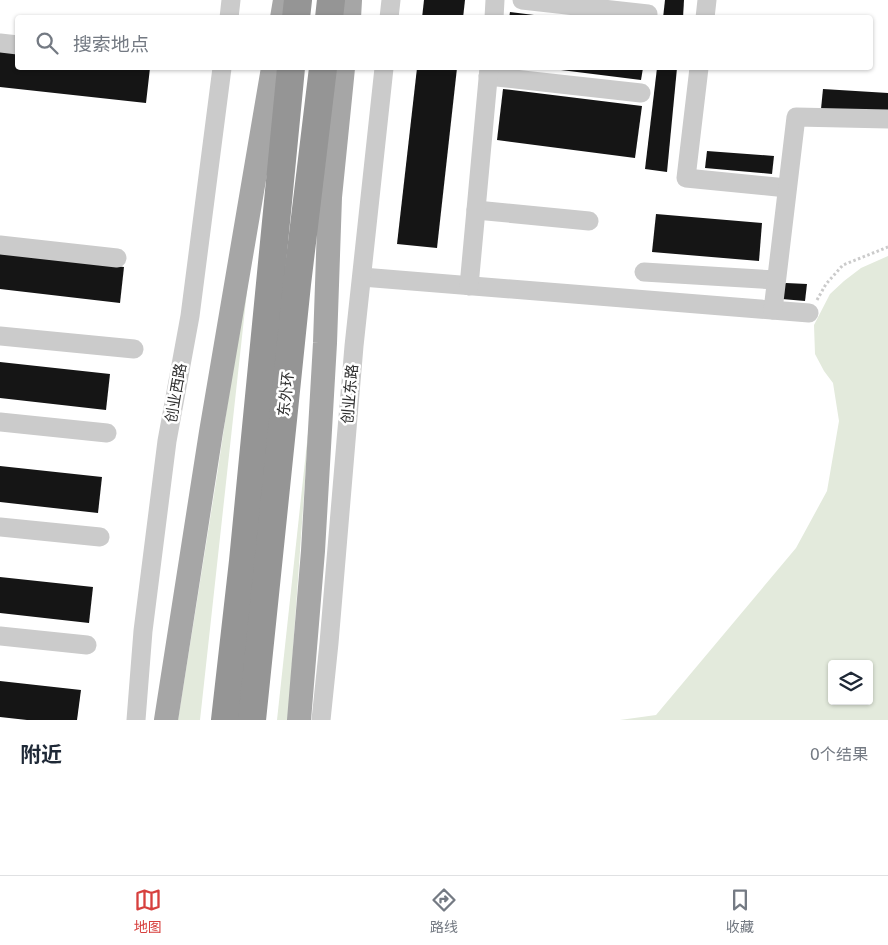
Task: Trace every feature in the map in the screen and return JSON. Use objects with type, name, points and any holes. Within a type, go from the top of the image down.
[{"type":"highway","points":[[296,15],[298,0]]},
{"type":"highway","points":[[328,15],[331,0]]},
{"type":"highway","name":"东外环","points":[[225,720],[243,561],[291,70]]},
{"type":"highway","name":"东外环","points":[[252,720],[297,284],[323,70]]},
{"type":"main road","points":[[282,15],[285,0]]},
{"type":"main road","points":[[348,15],[350,0]]},
{"type":"main road","points":[[166,720],[211,432],[273,70]]},
{"type":"main road","points":[[299,720],[325,343],[330,197],[344,70]]},
{"type":"street","points":[[228,15],[231,0]]},
{"type":"street","points":[[389,15],[391,0]]},
{"type":"street","points":[[494,15],[495,0]]},
{"type":"street","points":[[522,0],[648,14]]},
{"type":"street","points":[[705,15],[707,0]]},
{"type":"street","points":[[0,43],[15,45]]},
{"type":"street","name":"创业西路","points":[[136,720],[143,631],[167,441],[190,316],[222,70]]},
{"type":"street","name":"创业东路","points":[[321,720],[330,643],[362,277],[384,70]]},
{"type":"street","points":[[699,70],[686,178],[787,188]]},
{"type":"street","points":[[469,286],[489,72],[640,93]]},
{"type":"street","points":[[773,310],[796,117],[888,119]]},
{"type":"street","points":[[476,210],[589,221]]},
{"type":"street","points":[[0,245],[117,258]]},
{"type":"street","points":[[644,272],[776,280]]},
{"type":"street","points":[[362,277],[809,313]]},
{"type":"street","points":[[0,336],[134,349]]},
{"type":"street","points":[[0,422],[107,433]]},
{"type":"street","points":[[0,527],[100,537]]},
{"type":"street","points":[[0,636],[87,645]]},
{"type":"path","points":[[809,313],[826,284],[843,266],[888,246]]},
{"type":"shaded area","points":[[256,209],[200,720],[178,720],[218,469]]},
{"type":"shaded area","points":[[888,256],[888,720],[620,720],[656,715],[796,548],[827,491],[839,421],[833,383],[815,354],[814,325],[830,294],[861,268]]},
{"type":"shaded area","points":[[309,424],[288,720],[277,720]]},
{"type":"building","points":[[424,0],[465,0],[463,15],[422,15]]},
{"type":"building","points":[[665,0],[684,0],[683,15],[663,15]]},
{"type":"building","points":[[510,12],[534,15],[510,15]]},
{"type":"building","points":[[0,51],[15,53],[15,70],[150,70],[146,103],[0,87]]},
{"type":"building","points":[[417,70],[457,70],[437,248],[397,244]]},
{"type":"building","points":[[561,70],[643,70],[641,80]]},
{"type":"building","points":[[657,70],[677,70],[667,172],[645,169]]},
{"type":"building","points":[[503,89],[642,106],[635,158],[497,140]]},
{"type":"building","points":[[823,89],[888,93],[888,114],[821,109]]},
{"type":"building","points":[[707,151],[774,156],[772,174],[705,168]]},
{"type":"building","points":[[656,214],[762,223],[759,261],[652,252]]},
{"type":"building","points":[[0,253],[124,267],[120,303],[0,289]]},
{"type":"building","points":[[784,284],[807,284],[805,301],[782,299]]},
{"type":"building","points":[[0,362],[110,374],[106,410],[0,398]]},
{"type":"building","points":[[0,466],[102,477],[98,513],[0,502]]},
{"type":"building","points":[[0,577],[93,587],[89,623],[0,613]]},
{"type":"building","points":[[0,681],[81,690],[77,720],[27,720],[0,717]]}]
